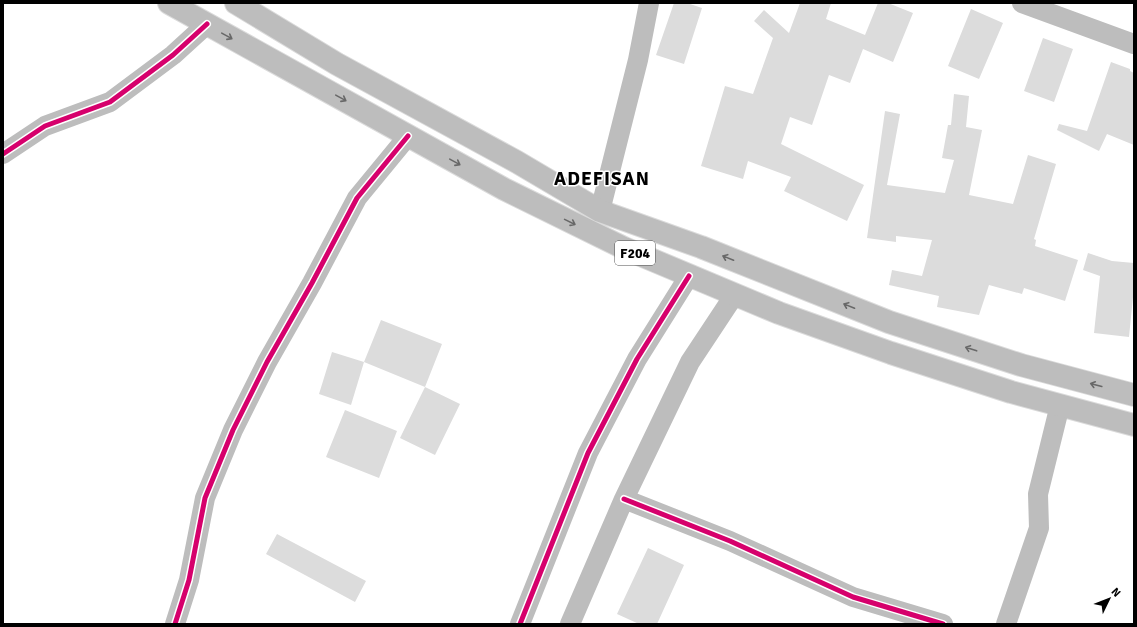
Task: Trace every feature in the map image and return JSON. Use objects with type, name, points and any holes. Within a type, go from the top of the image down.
[{"type":"main road","name":"F204","points":[[169,3],[369,112],[408,136],[504,189],[624,248],[779,312],[891,353],[1011,392],[1134,425]]},
{"type":"main road","name":"F204","points":[[236,3],[336,64],[517,162],[600,211],[702,247],[889,322],[1021,365],[1134,395]]},
{"type":"street","points":[[600,211],[638,60],[649,3]]},
{"type":"street","points":[[1022,3],[1134,44]]},
{"type":"street","points":[[3,154],[45,126],[110,102],[173,55],[207,24]]},
{"type":"street","points":[[175,624],[189,580],[205,498],[232,430],[267,362],[312,283],[357,198],[408,136]]},
{"type":"street","points":[[520,624],[588,453],[636,359],[689,276]]},
{"type":"street","points":[[570,624],[624,499],[690,362],[735,294]]},
{"type":"street","points":[[1006,624],[1039,528],[1038,494],[1060,405]]},
{"type":"street","points":[[624,499],[730,541],[853,597],[943,624]]},
{"type":"building","points":[[674,3],[687,3],[702,8],[684,64],[656,55]]},
{"type":"building","points":[[800,3],[831,3],[826,19],[865,35],[878,3],[888,3],[913,13],[893,62],[863,49],[850,83],[829,75],[812,125],[790,117],[781,144],[864,185],[847,221],[784,191],[791,177],[748,161],[743,179],[701,166],[725,86],[753,94],[773,38],[754,21],[764,10],[789,33]]},
{"type":"building","points":[[971,9],[1003,23],[979,79],[948,66]]},
{"type":"building","points":[[1043,38],[1073,49],[1054,102],[1024,91]]},
{"type":"building","points":[[1111,62],[1130,69],[1130,71],[1134,73],[1134,145],[1107,134],[1099,151],[1057,130],[1059,124],[1087,131]]},
{"type":"building","points":[[954,94],[969,96],[966,127],[982,130],[969,195],[1013,204],[1028,155],[1056,164],[1034,239],[1036,240],[1035,246],[1078,260],[1065,301],[1024,288],[1022,294],[989,285],[979,315],[937,307],[939,296],[889,285],[892,270],[922,276],[932,240],[896,236],[896,242],[867,238],[885,111],[900,114],[887,185],[945,193],[954,160],[942,158],[948,125],[951,125]]},
{"type":"building","points":[[1088,253],[1112,261],[1134,263],[1134,287],[1129,337],[1094,333],[1100,276],[1083,270]]},
{"type":"building","points":[[381,320],[442,344],[425,387],[364,362]]},
{"type":"building","points":[[332,352],[364,362],[351,405],[319,394]]},
{"type":"building","points":[[425,387],[460,404],[435,455],[400,438]]},
{"type":"building","points":[[345,410],[397,431],[379,478],[326,457]]},
{"type":"building","points":[[277,534],[366,581],[355,602],[266,554]]},
{"type":"building","points":[[648,548],[684,565],[657,624],[639,624],[617,614]]},
{"type":"cycle path","points":[[3,154],[45,126],[110,102],[173,55],[207,24]]},
{"type":"cycle path","points":[[175,624],[189,580],[205,498],[233,430],[267,362],[312,283],[357,198],[408,136]]},
{"type":"cycle path","points":[[520,624],[588,453],[637,359],[689,276]]},
{"type":"cycle path","points":[[624,499],[730,541],[853,597],[943,624]]},
{"type":"district","name":"ADEFISAN","points":[[602,178]]}]
